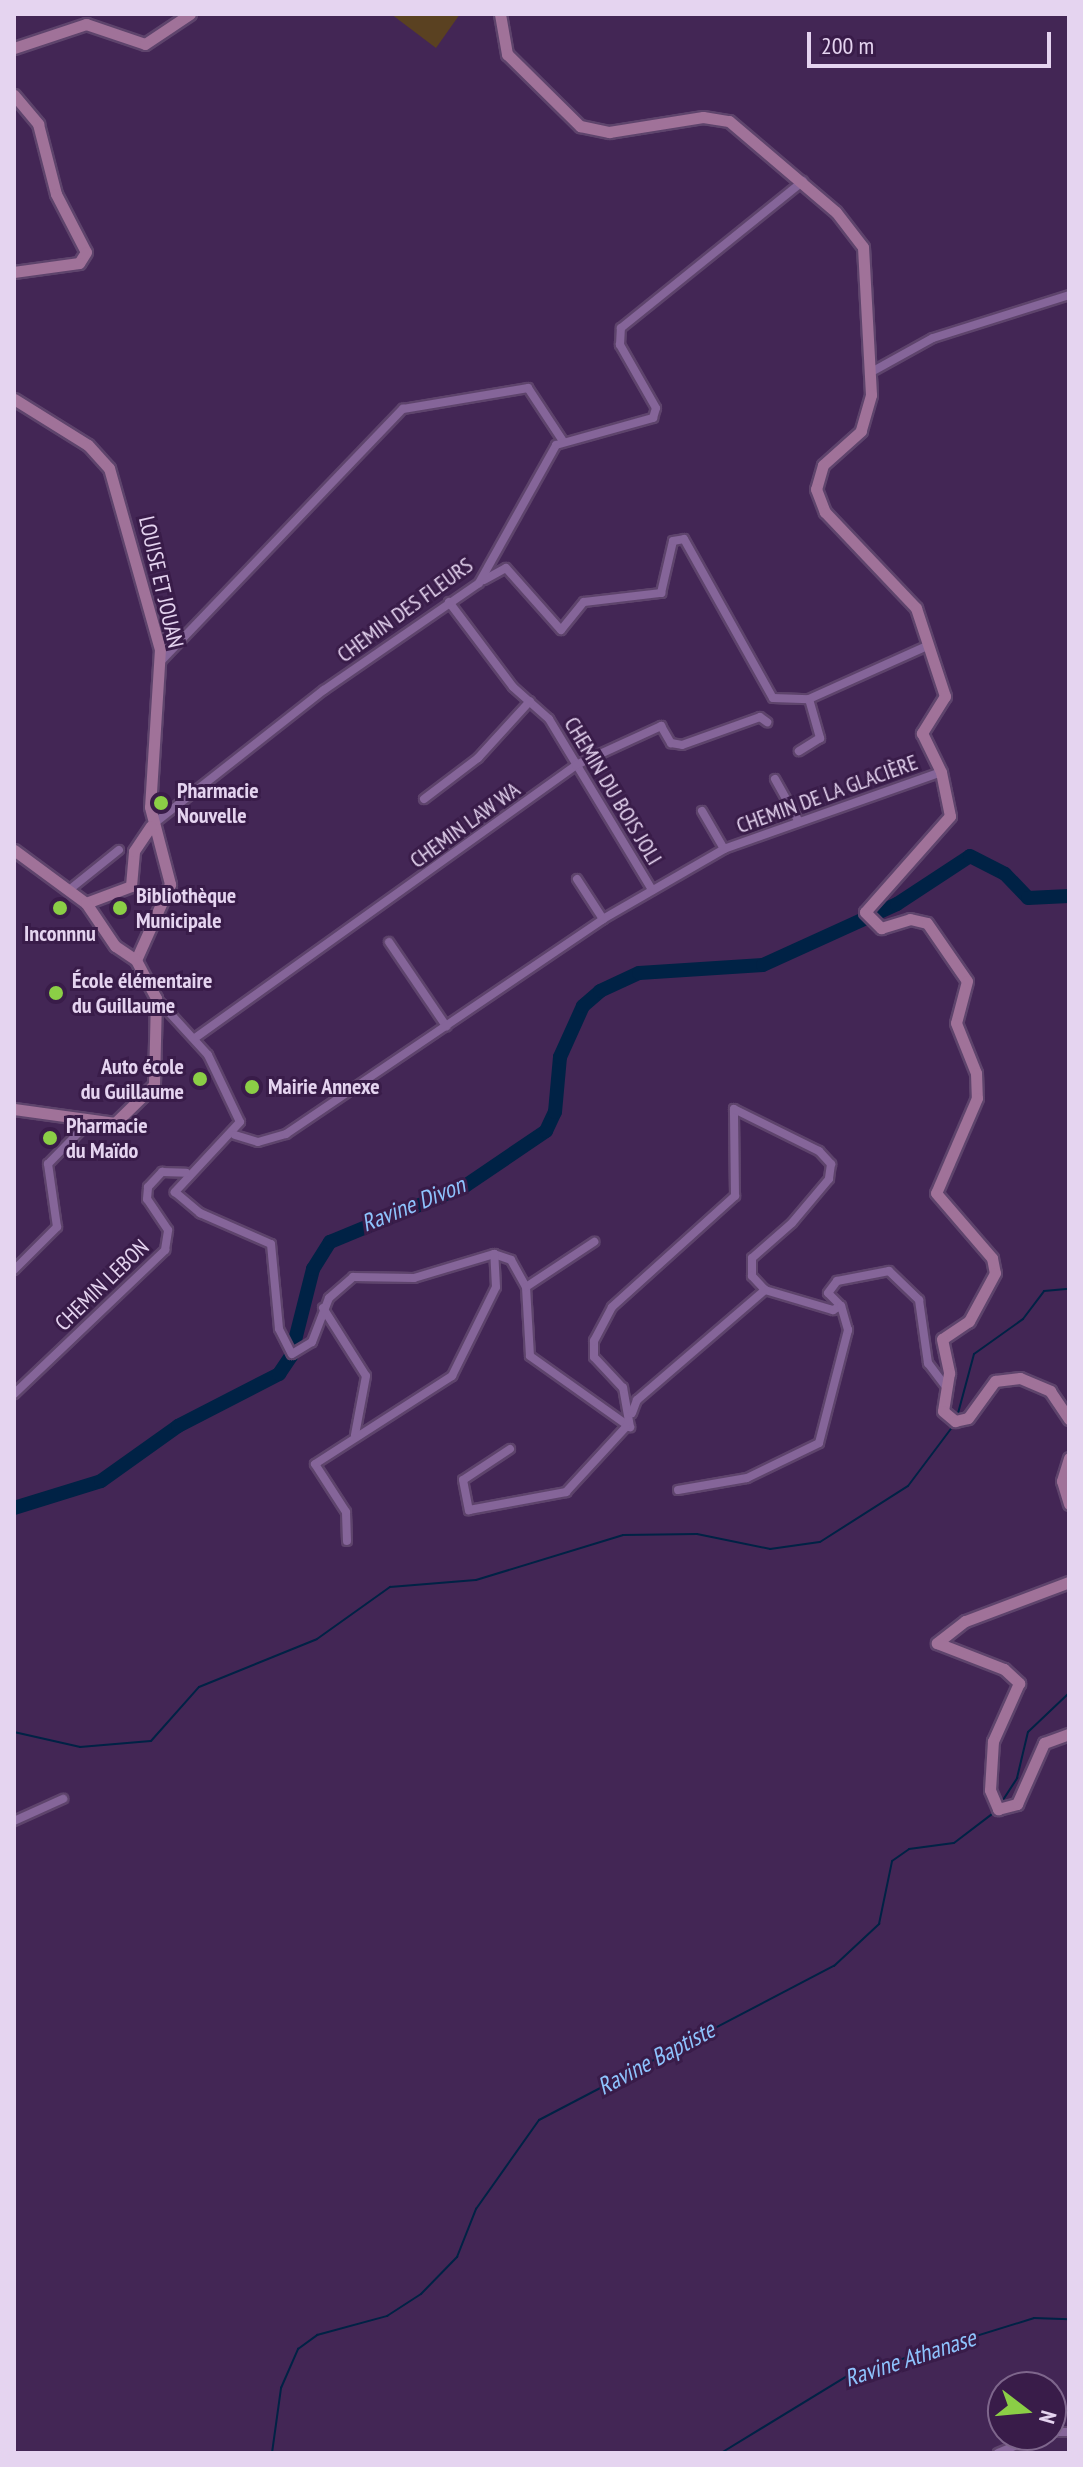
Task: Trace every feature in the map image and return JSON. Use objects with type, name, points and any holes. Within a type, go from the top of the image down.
[{"type":"street","points":[[14,48],[86,24],[145,44],[190,14]]},
{"type":"street","points":[[500,14],[507,54],[580,126],[622,132],[720,117],[803,181],[863,247],[875,370],[861,431],[818,472],[816,498],[896,580],[920,616],[945,696],[926,721],[922,741],[941,772],[950,816],[865,912],[881,928],[910,919],[927,923],[967,981],[956,1023],[976,1073],[977,1098],[936,1193],[992,1258],[995,1273],[969,1321],[942,1339],[946,1387],[943,1411],[955,1421],[968,1418],[995,1381],[1020,1378],[1050,1391],[1069,1419]]},
{"type":"street","points":[[14,95],[38,124],[56,194],[86,252],[79,263],[14,272]]},
{"type":"street","points":[[160,662],[403,409],[528,388],[563,441],[635,428],[653,418],[656,408],[620,345],[621,328],[803,181]]},
{"type":"street","points":[[875,370],[933,338],[1069,295]]},
{"type":"street","name":"LOUISE ET JOUAN","points":[[16,403],[88,445],[109,468],[160,662],[151,826],[170,884],[136,960]]},
{"type":"street","name":"CHEMIN DES FLEURS","points":[[151,826],[449,602],[479,583],[563,441]]},
{"type":"street","points":[[479,583],[506,568],[561,630],[584,602],[661,593],[673,541],[684,539],[773,698],[809,699],[927,646]]},
{"type":"street","name":"CHEMIN DU BOIS JOLI","points":[[449,602],[530,701],[576,765],[652,890]]},
{"type":"street","points":[[799,751],[820,738],[809,699]]},
{"type":"street","points":[[424,799],[478,758],[530,701]]},
{"type":"street","name":"CHEMIN LAW WA","points":[[195,1038],[576,765],[661,726],[671,743],[682,745],[760,717],[767,722]]},
{"type":"street","name":"CHEMIN DE LA GLACIÈRE","points":[[235,1135],[258,1142],[286,1134],[603,919],[724,849],[941,772]]},
{"type":"street","points":[[775,779],[799,822]]},
{"type":"street","name":"CHEMIN DE LA GLACIÈRE","points":[[702,811],[724,849]]},
{"type":"street","name":"LOUISE ET JOUAN","points":[[86,903],[131,886],[134,851],[151,826]]},
{"type":"street","points":[[14,850],[86,903],[115,946],[136,960],[156,998],[195,1038],[236,1110],[235,1135],[186,1173],[175,1187],[186,1205],[271,1244],[283,1346],[292,1354],[303,1351],[323,1308],[353,1277],[414,1278],[494,1254],[511,1260],[526,1287],[530,1356],[626,1427]]},
{"type":"street","points":[[69,890],[119,850]]},
{"type":"street","points":[[577,879],[603,919]]},
{"type":"street","points":[[389,942],[446,1026]]},
{"type":"street","points":[[14,1109],[88,1123],[115,1123],[147,1099],[159,1062],[156,998]]},
{"type":"street","points":[[631,1414],[617,1379],[594,1357],[594,1341],[612,1307],[735,1196],[734,1109],[831,1164],[829,1179],[752,1258],[752,1276],[765,1290],[833,1310],[841,1306]]},
{"type":"street","points":[[14,1270],[57,1227],[48,1164],[88,1123]]},
{"type":"street","name":"CHEMIN LEBON","points":[[14,1394],[165,1250],[168,1230],[147,1199],[148,1187],[162,1172],[186,1173]]},
{"type":"street","points":[[526,1287],[594,1242]]},
{"type":"street","points":[[347,1541],[346,1512],[315,1464],[355,1435],[452,1376],[496,1287],[494,1254]]},
{"type":"street","points":[[678,1490],[747,1478],[819,1443],[848,1330],[841,1306],[828,1293],[837,1281],[881,1270],[907,1283],[919,1300],[928,1363],[946,1387]]},
{"type":"street","points":[[510,1449],[463,1480],[469,1510],[566,1492],[626,1427],[637,1400],[765,1290]]},
{"type":"street","points":[[323,1308],[366,1376],[355,1435]]},
{"type":"street","points":[[1069,1458],[1062,1481],[1069,1504]]},
{"type":"street","points":[[1069,1582],[965,1621],[937,1643],[1004,1669],[1019,1683],[993,1741],[990,1790],[998,1809],[1017,1804],[1044,1743],[1069,1734]]},
{"type":"street","points":[[14,1821],[63,1799]]},
{"type":"shaded area","points":[[391,14],[460,14],[436,48]]},
{"type":"waterway","name":"Ravine Divon","points":[[14,1508],[101,1481],[178,1426],[279,1374],[291,1356],[313,1269],[330,1242],[465,1186],[546,1131],[555,1112],[560,1057],[583,1006],[600,991],[639,973],[763,965],[897,904],[970,856],[1005,874],[1028,898],[1069,896]]},
{"type":"waterway","points":[[957,1417],[974,1354],[1023,1319],[1044,1291],[1069,1289]]},
{"type":"waterway","points":[[14,1732],[80,1747],[151,1741],[199,1687],[317,1639],[390,1587],[476,1580],[623,1535],[697,1534],[770,1549],[820,1542],[908,1486],[953,1426]]},
{"type":"waterway","name":"Ravine Baptiste","points":[[1001,1803],[1017,1778],[1028,1732],[1069,1693]]},
{"type":"waterway","name":"Ravine Baptiste","points":[[272,2453],[281,2388],[298,2349],[317,2335],[387,2316],[421,2294],[457,2257],[476,2209],[539,2120],[834,1966],[879,1924],[892,1861],[909,1849],[954,1843],[996,1811]]},
{"type":"waterway","name":"Ravine Athanase","points":[[721,2453],[847,2376],[1034,2318],[1069,2319]]},
{"type":"place","name":"Pharmacie Nouvelle","points":[[161,803]]},
{"type":"place","name":"Inconnnu","points":[[60,908]]},
{"type":"place","name":"Bibliothèque Municipale","points":[[120,908]]},
{"type":"place","name":"École élémentaire du Guillaume","points":[[56,993]]},
{"type":"place","name":"Auto école du Guillaume","points":[[200,1079]]},
{"type":"place","name":"Mairie Annexe","points":[[252,1087]]},
{"type":"place","name":"Pharmacie du Maïdo","points":[[50,1138]]}]
